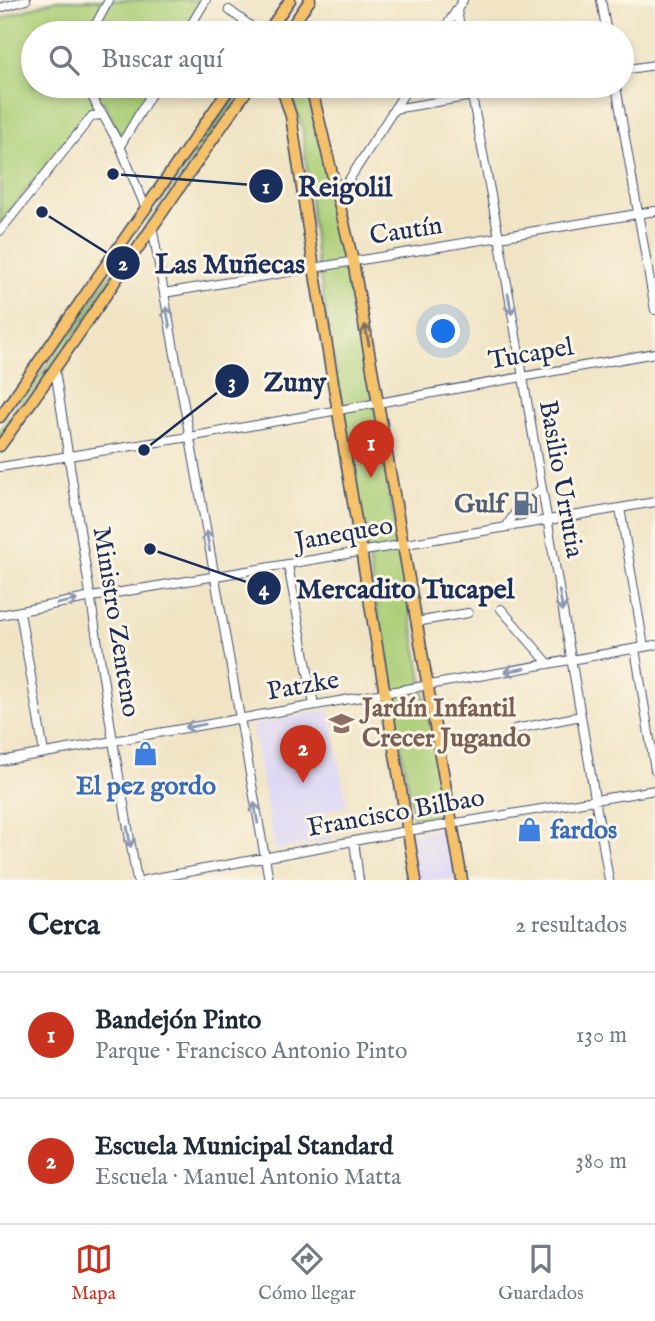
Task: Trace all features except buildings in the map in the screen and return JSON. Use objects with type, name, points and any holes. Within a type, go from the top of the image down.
[{"type":"main road","points":[[275,21],[289,0]]},
{"type":"main road","points":[[298,21],[310,0]]},
{"type":"main road","points":[[0,417],[223,98]]},
{"type":"main road","points":[[0,446],[242,98]]},
{"type":"main road","points":[[285,98],[291,116],[416,880]]},
{"type":"main road","points":[[314,98],[353,261],[462,880]]},
{"type":"main road","points":[[145,237],[150,221],[146,209]]},
{"type":"main road","points":[[55,370],[53,355],[57,338]]},
{"type":"street","points":[[0,8],[26,0]]},
{"type":"street","points":[[98,21],[109,0]]},
{"type":"street","points":[[193,21],[206,0]]},
{"type":"street","points":[[450,21],[463,0]]},
{"type":"street","points":[[601,0],[605,21]]},
{"type":"street","points":[[229,10],[248,21]]},
{"type":"street","points":[[457,10],[459,21]]},
{"type":"street","points":[[634,68],[655,65]]},
{"type":"street","points":[[93,98],[99,115],[120,146],[146,209]]},
{"type":"street","points":[[120,146],[149,98]]},
{"type":"street","points":[[338,197],[401,98]]},
{"type":"street","points":[[394,109],[460,98]]},
{"type":"street","name":"Basilio Urrutia","points":[[472,98],[499,237],[609,880]]},
{"type":"street","points":[[618,98],[655,310]]},
{"type":"street","points":[[0,231],[99,115]]},
{"type":"street","name":"Cautín","points":[[164,293],[655,211]]},
{"type":"street","points":[[152,226],[268,880]]},
{"type":"street","name":"Tucapel","points":[[0,467],[189,437],[655,354]]},
{"type":"street","name":"Ministro Zenteno","points":[[55,370],[137,880]]},
{"type":"street","points":[[530,498],[541,489]]},
{"type":"street","name":"Janequeo","points":[[0,615],[655,502]]},
{"type":"street","points":[[620,508],[655,770]]},
{"type":"street","points":[[525,511],[534,522]]},
{"type":"street","points":[[506,527],[515,513]]},
{"type":"street","points":[[288,565],[314,705]]},
{"type":"street","points":[[501,609],[549,664]]},
{"type":"street","points":[[20,612],[44,753]]},
{"type":"street","points":[[416,622],[468,613]]},
{"type":"street","name":"Patzke","points":[[0,761],[655,645]]},
{"type":"street","points":[[515,729],[581,716]]},
{"type":"street","name":"Francisco Bilbao","points":[[145,880],[408,831],[655,790]]},
{"type":"street","points":[[354,841],[359,880]]},
{"type":"shaded area","points":[[330,710],[347,806],[327,810],[332,840],[275,850],[252,725]]},
{"type":"shaded area","points":[[450,827],[459,880],[417,880],[409,835]]},
{"type":"green space","points":[[56,0],[204,0],[191,21],[21,21],[21,98],[146,98],[122,139],[103,101],[90,112],[0,223],[0,20]]},
{"type":"green space","points":[[231,98],[237,98],[0,443],[0,431],[154,213]]},
{"type":"green space","points":[[292,98],[309,98],[346,247],[447,822],[415,827],[316,254],[302,126]]},
{"type":"tunnel","points":[[515,513],[522,503],[530,498]]},
{"type":"place","name":"Reigolil","points":[[113,174]]},
{"type":"place","name":"Las Muñecas","points":[[42,212]]},
{"type":"place","name":"Zuny","points":[[144,450]]},
{"type":"place","name":"Bandejón Pinto","points":[[371,478]]},
{"type":"place","name":"Gulf","points":[[525,504]]},
{"type":"place","name":"Mercadito Tucapel","points":[[150,549]]},
{"type":"place","name":"Jardín Infantil Crecer Jugando","points":[[342,723]]},
{"type":"place","name":"El pez gordo","points":[[146,754]]},
{"type":"place","name":"Escuela Municipal Standard","points":[[303,783]]},
{"type":"place","name":"fardos","points":[[530,830]]}]
